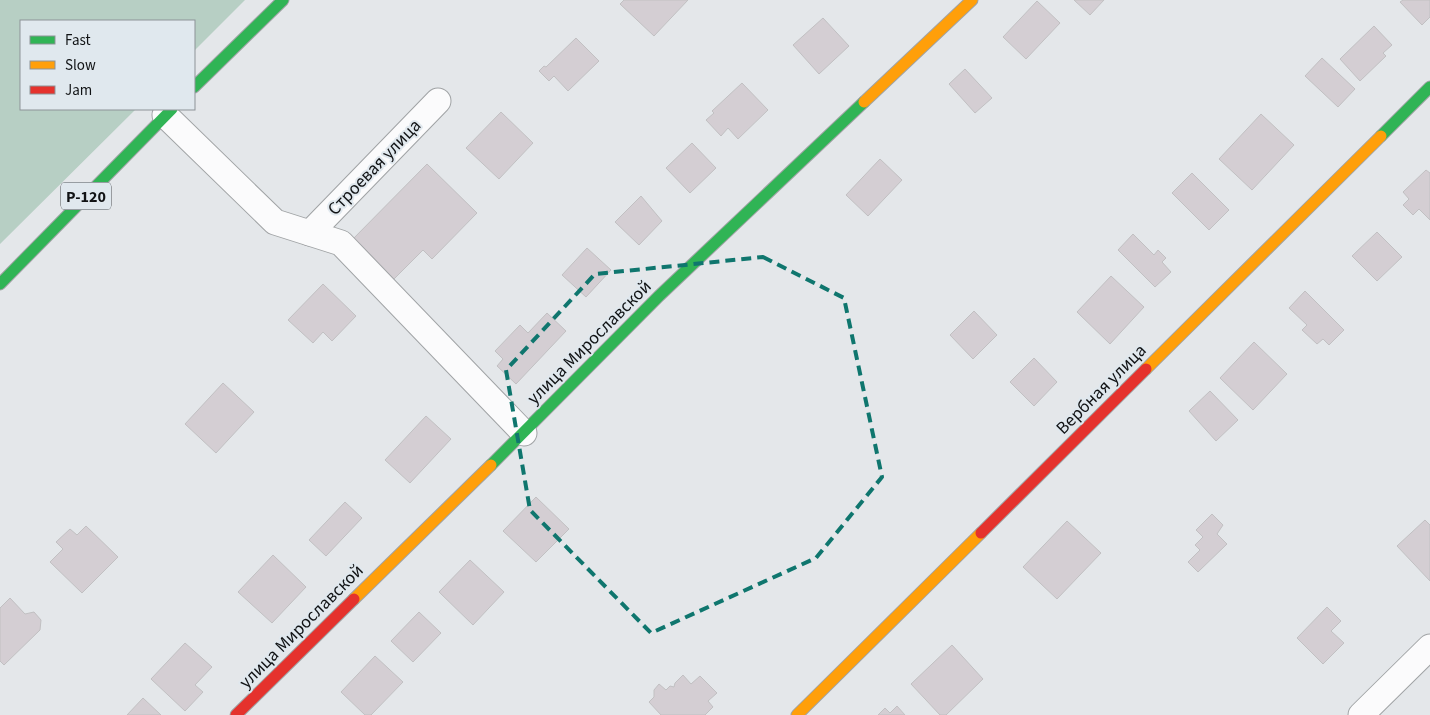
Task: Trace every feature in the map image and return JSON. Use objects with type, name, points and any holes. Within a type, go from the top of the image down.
[{"type":"street","points":[[195,86],[283,0]]},
{"type":"street","name":"улица Мирославской","points":[[236,715],[524,432],[659,296],[972,0]]},
{"type":"street","name":"Вербная улица","points":[[797,715],[1430,87]]},
{"type":"street","name":"Строевая улица","points":[[310,233],[438,101]]},
{"type":"street","points":[[168,112],[274,222],[341,243],[524,432]]},
{"type":"street","name":"Р-120","points":[[0,284],[168,112]]},
{"type":"street","points":[[1361,715],[1430,647]]},
{"type":"highlighted area","points":[[763,257],[844,298],[882,477],[816,558],[651,633],[530,510],[506,370],[595,274]]},
{"type":"green space","points":[[0,0],[245,0],[195,50],[195,20],[20,20],[20,110],[135,110],[0,244]]},
{"type":"building","points":[[624,0],[688,0],[654,36],[620,4]]},
{"type":"building","points":[[1074,0],[1104,0],[1090,15]]},
{"type":"building","points":[[1403,0],[1430,0],[1430,17],[1422,25],[1400,2]]},
{"type":"building","points":[[1037,1],[1060,23],[1026,59],[1003,37]]},
{"type":"building","points":[[823,18],[849,46],[819,74],[793,45]]},
{"type":"building","points":[[1374,26],[1392,45],[1383,53],[1386,56],[1360,81],[1340,59]]},
{"type":"building","points":[[576,38],[599,61],[568,91],[554,76],[549,81],[539,71],[544,66],[546,67]]},
{"type":"building","points":[[1322,58],[1355,89],[1338,107],[1305,76]]},
{"type":"building","points":[[965,69],[992,98],[975,113],[949,84]]},
{"type":"building","points":[[742,83],[768,110],[738,139],[728,128],[721,136],[706,120],[714,113],[712,111]]},
{"type":"building","points":[[501,112],[533,143],[499,179],[466,148]]},
{"type":"building","points":[[1261,114],[1294,145],[1252,190],[1219,159]]},
{"type":"building","points":[[692,143],[716,168],[690,193],[666,168]]},
{"type":"building","points":[[880,159],[902,180],[868,216],[846,195]]},
{"type":"building","points":[[427,164],[477,213],[432,259],[423,250],[391,282],[350,242]]},
{"type":"building","points":[[1426,170],[1430,173],[1430,220],[1419,209],[1413,215],[1403,205],[1409,199],[1403,192]]},
{"type":"building","points":[[1192,173],[1229,210],[1209,230],[1172,193]]},
{"type":"building","points":[[641,196],[662,221],[639,245],[615,222]]},
{"type":"building","points":[[1377,232],[1402,257],[1377,281],[1352,256]]},
{"type":"building","points":[[1133,234],[1154,255],[1158,250],[1166,258],[1162,262],[1171,272],[1155,287],[1118,250]]},
{"type":"building","points":[[587,248],[611,270],[586,297],[562,275]]},
{"type":"building","points":[[1111,276],[1144,307],[1110,344],[1077,312]]},
{"type":"building","points":[[323,284],[356,316],[332,341],[323,332],[313,343],[288,320]]},
{"type":"building","points":[[1305,291],[1344,330],[1329,345],[1323,339],[1317,344],[1302,330],[1307,325],[1289,308]]},
{"type":"building","points":[[974,311],[997,335],[973,359],[950,335]]},
{"type":"building","points":[[547,313],[566,331],[516,384],[497,366],[503,359],[495,351],[520,325],[528,333]]},
{"type":"building","points":[[1254,342],[1287,374],[1253,410],[1220,378]]},
{"type":"building","points":[[1034,358],[1057,382],[1034,406],[1010,382]]},
{"type":"building","points":[[223,383],[254,412],[216,453],[185,424]]},
{"type":"building","points":[[1210,391],[1238,420],[1216,441],[1189,411]]},
{"type":"building","points":[[426,416],[451,439],[410,483],[385,460]]},
{"type":"building","points":[[536,497],[569,529],[536,562],[503,531]]},
{"type":"building","points":[[345,502],[362,518],[326,556],[309,540]]},
{"type":"building","points":[[1212,514],[1223,525],[1217,534],[1227,544],[1198,572],[1188,562],[1200,550],[1195,545],[1203,537],[1196,530]]},
{"type":"building","points":[[1425,520],[1430,525],[1430,581],[1397,546]]},
{"type":"building","points":[[1067,521],[1101,553],[1057,599],[1023,567]]},
{"type":"building","points":[[86,526],[118,557],[82,593],[50,562],[63,549],[56,542],[70,529],[77,535]]},
{"type":"building","points":[[273,555],[306,587],[272,623],[238,592]]},
{"type":"building","points":[[470,560],[504,592],[473,625],[439,592]]},
{"type":"building","points":[[10,598],[25,614],[34,612],[41,620],[40,630],[4,665],[0,661],[0,608]]},
{"type":"building","points":[[1327,607],[1341,621],[1331,631],[1344,643],[1323,664],[1297,638]]},
{"type":"building","points":[[419,612],[441,633],[413,662],[391,641]]},
{"type":"building","points":[[185,643],[212,667],[195,685],[203,692],[185,711],[151,679]]},
{"type":"building","points":[[952,645],[983,679],[946,715],[940,715],[911,684]]},
{"type":"building","points":[[375,656],[403,682],[371,715],[365,715],[341,692]]},
{"type":"building","points":[[683,675],[691,684],[700,676],[717,693],[708,701],[713,707],[705,715],[661,715],[649,702],[654,697],[654,690],[659,684],[666,690],[670,686],[674,687],[675,683]]},
{"type":"building","points":[[143,698],[161,715],[127,715]]},
{"type":"building","points":[[897,706],[905,715],[878,715],[885,708],[890,713]]},
{"type":"traffic: fast","points":[[195,86],[283,0]]},
{"type":"traffic: fast","points":[[1381,136],[1430,87]]},
{"type":"traffic: fast","points":[[491,465],[659,296],[864,102]]},
{"type":"traffic: fast","points":[[0,284],[171,110]]},
{"type":"traffic: slow","points":[[864,102],[972,0]]},
{"type":"traffic: slow","points":[[1146,369],[1381,136]]},
{"type":"traffic: slow","points":[[354,599],[491,465]]},
{"type":"traffic: slow","points":[[797,715],[981,533]]},
{"type":"traffic: jam","points":[[981,533],[1146,369]]},
{"type":"traffic: jam","points":[[236,715],[354,599]]}]
